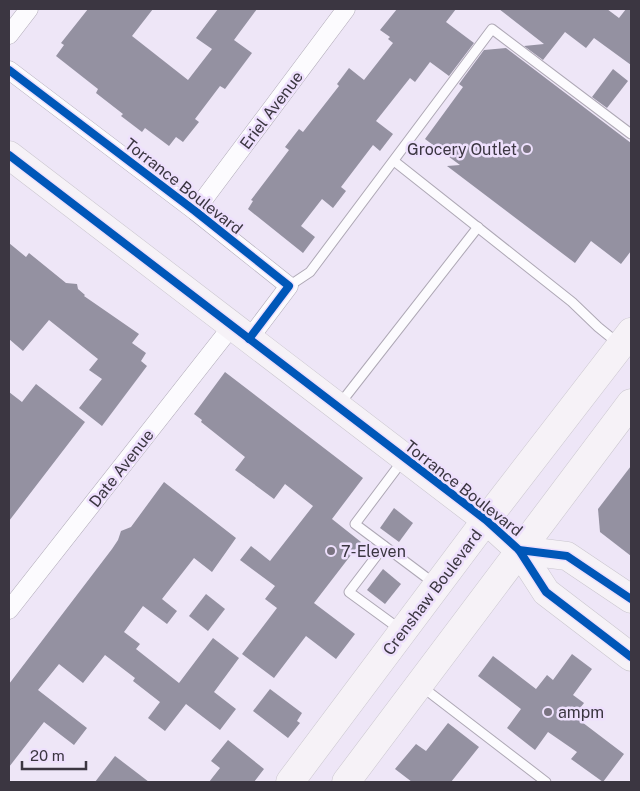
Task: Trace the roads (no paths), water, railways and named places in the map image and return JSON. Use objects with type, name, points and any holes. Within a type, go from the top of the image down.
[{"type":"main road","name":"Torrance Boulevard","points":[[9,155],[486,520],[519,550],[546,592],[631,657]]},
{"type":"main road","name":"Crenshaw Boulevard","points":[[290,782],[486,520],[626,339]]},
{"type":"main road","points":[[348,781],[418,684],[631,403]]},
{"type":"main road","name":"Torrance Boulevard","points":[[519,550],[567,556],[631,599]]},
{"type":"street","points":[[9,35],[29,9]]},
{"type":"street","name":"Eriel Avenue","points":[[195,211],[346,9]]},
{"type":"street","name":"Torrance Boulevard","points":[[9,70],[195,211],[289,286]]},
{"type":"street","points":[[241,332],[289,286]]},
{"type":"street","name":"Date Avenue","points":[[9,610],[241,332]]},
{"type":"lane","points":[[289,286],[310,272],[492,30],[631,134]]},
{"type":"lane","points":[[394,161],[572,302],[598,327],[626,339]]},
{"type":"lane","points":[[338,407],[478,227]]},
{"type":"lane","points":[[404,458],[355,524],[437,585]]},
{"type":"lane","points":[[384,546],[349,592],[402,632]]},
{"type":"lane","points":[[418,684],[546,782]]},
{"type":"place","name":"Grocery Outlet","points":[[527,149]]},
{"type":"place","name":"7-Eleven","points":[[331,551]]},
{"type":"place","name":"ampm","points":[[548,712]]}]
